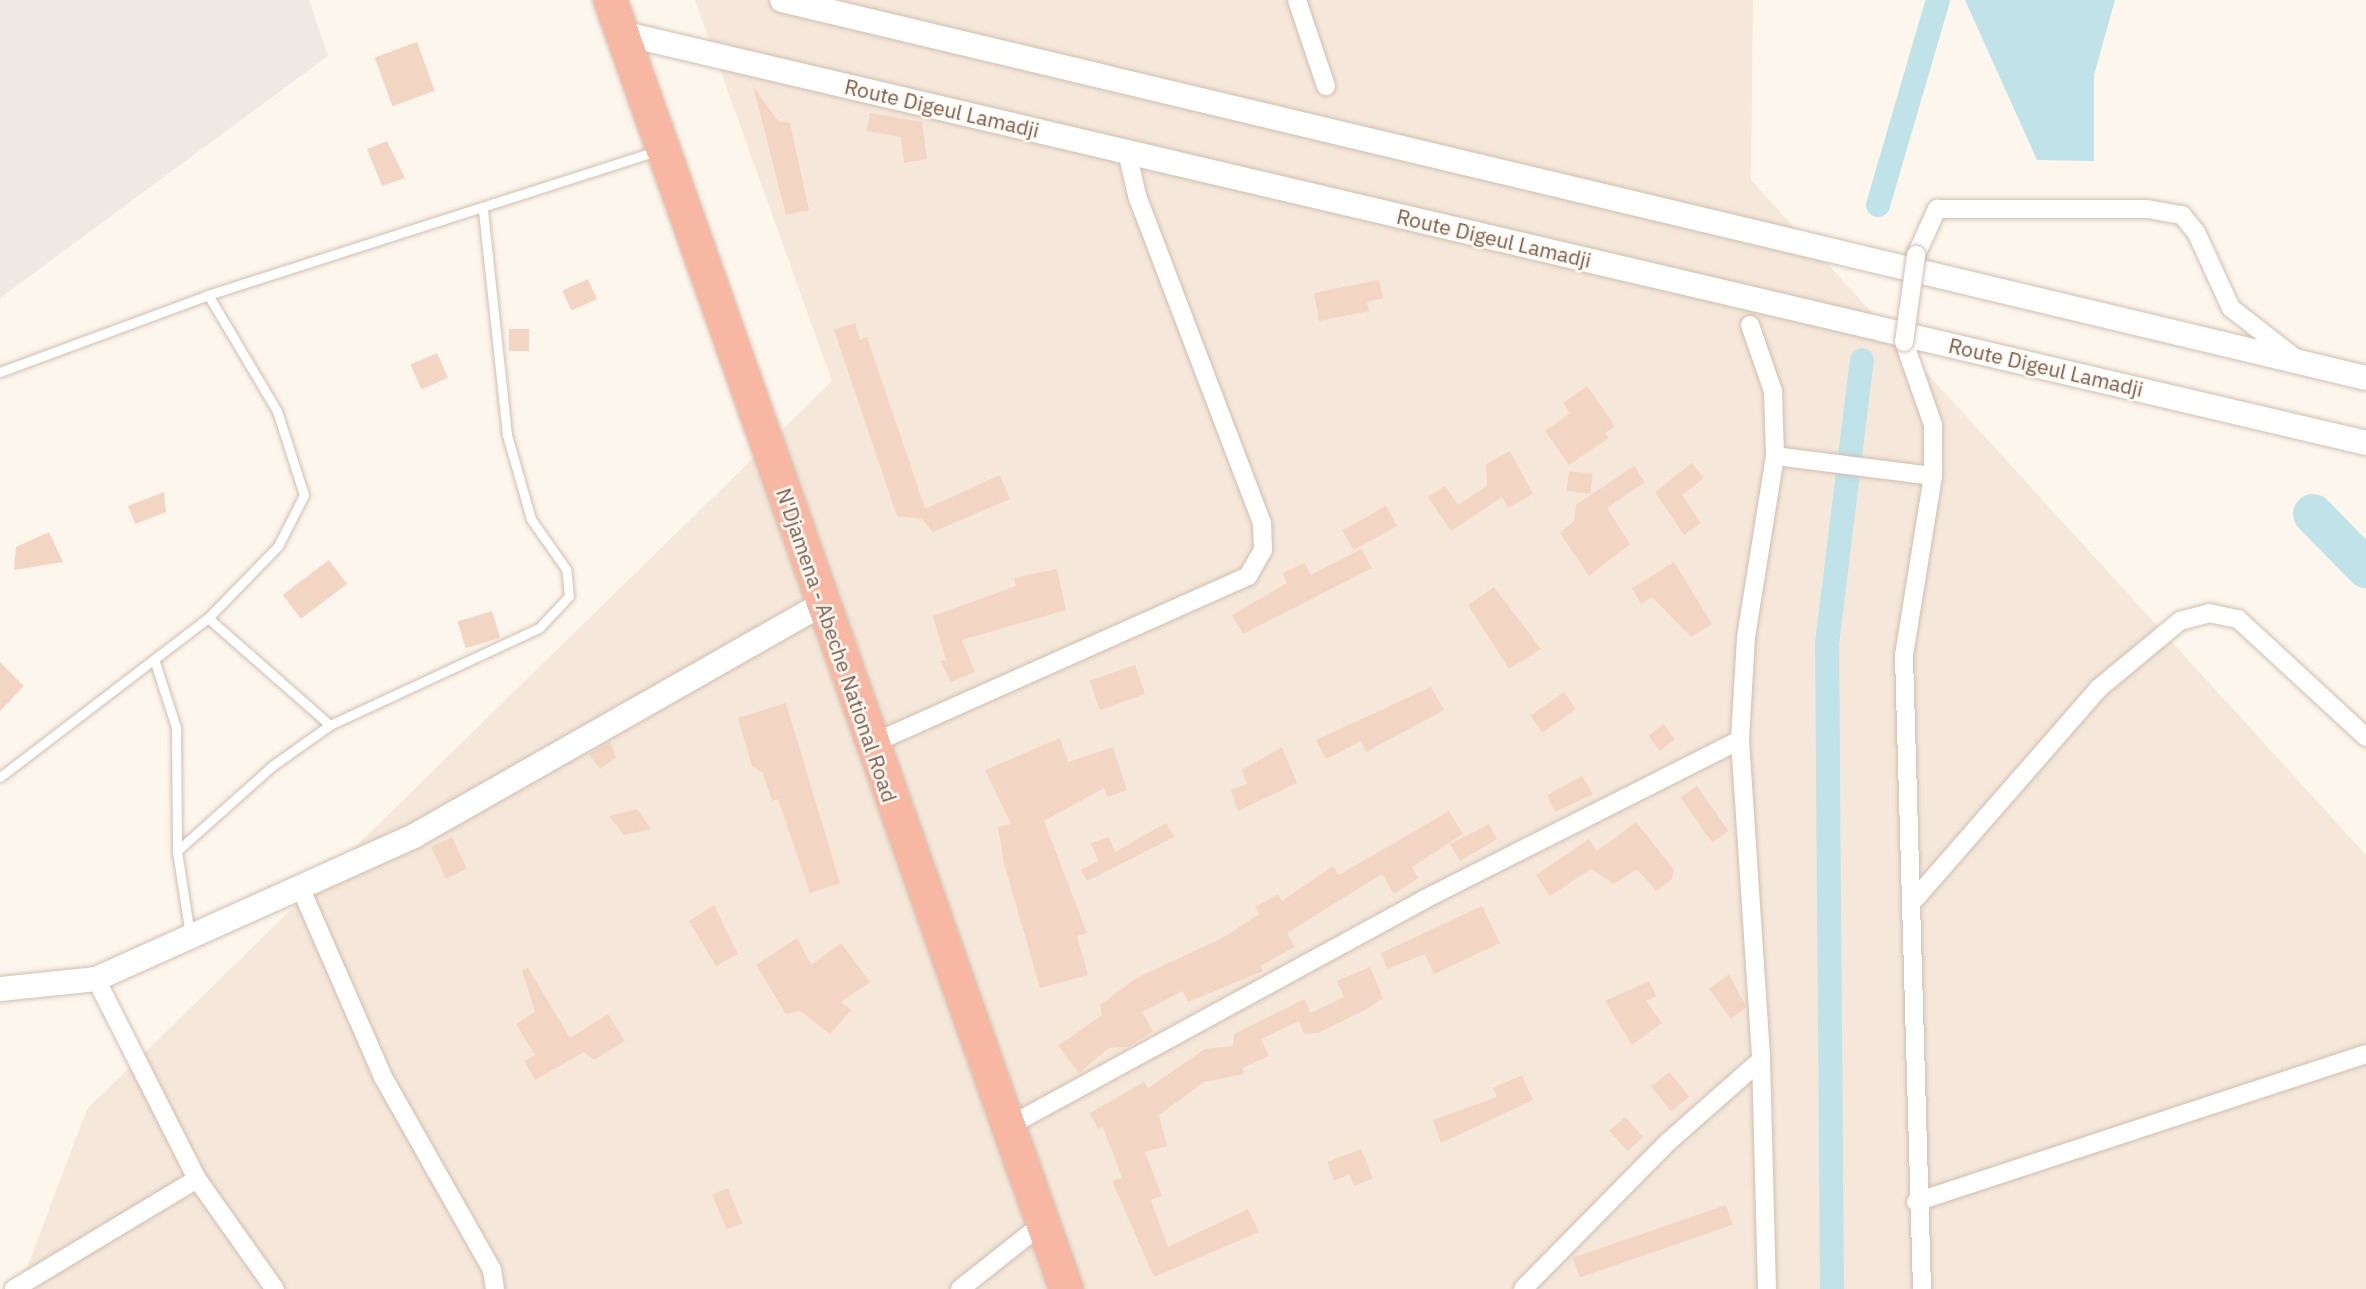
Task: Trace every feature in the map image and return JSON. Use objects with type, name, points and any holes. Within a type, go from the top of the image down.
[{"type":"highway","name":"N'Djamena - Abeche National Road","points":[[610,0],[1006,1127],[1066,1289]]},
{"type":"main road","points":[[782,0],[2366,378]]},
{"type":"main road","name":"Route Digeul Lamadji","points":[[621,33],[2366,443]]},
{"type":"main road","points":[[0,989],[96,979],[414,835],[824,604]]},
{"type":"street","points":[[1297,0],[1326,86]]},
{"type":"street","points":[[871,744],[1248,576],[1263,550],[1247,481],[1137,195],[1127,152]]},
{"type":"street","points":[[1922,1289],[1916,1202],[1915,899],[1904,656],[1933,475],[1933,425],[1903,342],[1916,255],[1937,209],[2147,209],[2182,215],[2196,232],[2231,308],[2298,361]]},
{"type":"street","points":[[1749,325],[1773,391],[1775,456],[1746,638],[1740,740],[1761,1060],[1767,1289]]},
{"type":"street","points":[[1775,456],[1933,475]]},
{"type":"street","points":[[1915,899],[2098,689],[2180,621],[2209,613],[2238,619],[2366,737]]},
{"type":"street","points":[[1006,1127],[1423,900],[1740,740]]},
{"type":"street","points":[[300,887],[377,1065],[492,1270],[495,1289]]},
{"type":"street","points":[[96,979],[197,1179],[275,1289]]},
{"type":"street","points":[[1916,1202],[2366,1054]]},
{"type":"street","points":[[1523,1289],[1668,1142],[1761,1060]]},
{"type":"street","points":[[14,1289],[197,1179]]},
{"type":"street","points":[[960,1289],[1042,1224]]},
{"type":"lane","points":[[0,372],[208,295],[483,209],[661,149]]},
{"type":"lane","points":[[177,851],[272,766],[330,725],[539,628],[569,596],[566,569],[531,519],[507,435],[483,209]]},
{"type":"lane","points":[[0,777],[208,618],[278,546],[304,495],[277,411],[208,295]]},
{"type":"lane","points":[[208,618],[330,725]]},
{"type":"lane","points":[[153,659],[176,727],[177,851],[190,937]]},
{"type":"shaded area","points":[[0,0],[309,0],[328,56],[0,298]]},
{"type":"shaded area","points":[[695,0],[1753,0],[1751,180],[2366,855],[2366,1289],[19,1289],[87,1109],[832,381]]},
{"type":"water","points":[[1965,0],[2115,0],[2094,75],[2094,161],[2037,160]]},
{"type":"building","points":[[417,42],[435,91],[392,106],[375,57]]},
{"type":"building","points":[[753,86],[778,121],[790,123],[809,210],[786,215]]},
{"type":"building","points":[[870,113],[922,122],[927,159],[904,163],[901,137],[867,131]]},
{"type":"building","points":[[387,141],[405,178],[382,186],[367,149]]},
{"type":"building","points":[[588,279],[597,299],[571,310],[562,290]]},
{"type":"building","points":[[1379,280],[1383,298],[1367,302],[1369,311],[1319,321],[1314,293]]},
{"type":"building","points":[[855,323],[860,340],[867,337],[925,509],[1000,475],[1010,499],[933,532],[922,519],[897,516],[834,330]]},
{"type":"building","points":[[509,329],[529,329],[529,351],[509,351]]},
{"type":"building","points":[[437,353],[448,378],[421,389],[411,365]]},
{"type":"building","points":[[1587,386],[1615,426],[1605,433],[1609,438],[1569,465],[1545,431],[1570,413],[1563,403]]},
{"type":"building","points":[[1510,451],[1533,494],[1508,508],[1502,497],[1451,531],[1428,497],[1445,486],[1458,505],[1487,486],[1486,464]]},
{"type":"building","points":[[1692,463],[1704,478],[1682,495],[1701,523],[1684,535],[1655,492]]},
{"type":"building","points":[[1634,466],[1645,482],[1607,508],[1630,544],[1589,576],[1560,533],[1574,521],[1576,505]]},
{"type":"building","points":[[1569,471],[1593,474],[1590,494],[1567,491]]},
{"type":"building","points":[[164,492],[166,512],[135,524],[128,506]]},
{"type":"building","points":[[1386,506],[1397,526],[1353,550],[1342,530]]},
{"type":"building","points":[[49,532],[63,562],[14,570],[16,547]]},
{"type":"building","points":[[1361,549],[1372,568],[1243,634],[1232,615],[1287,583],[1283,573],[1305,563],[1311,575]]},
{"type":"building","points":[[329,560],[347,584],[301,619],[283,595]]},
{"type":"building","points":[[1674,562],[1712,624],[1691,637],[1652,597],[1641,604],[1632,588]]},
{"type":"building","points":[[1057,569],[1066,610],[962,640],[975,672],[951,682],[940,661],[946,660],[933,616],[1016,586],[1014,578]]},
{"type":"building","points":[[1494,587],[1541,649],[1509,669],[1468,605]]},
{"type":"building","points":[[492,611],[500,638],[466,648],[458,622]]},
{"type":"building","points":[[0,662],[24,686],[0,711]]},
{"type":"building","points":[[1135,665],[1145,694],[1100,710],[1090,681]]},
{"type":"building","points":[[1431,687],[1444,710],[1366,752],[1361,741],[1326,759],[1316,740]]},
{"type":"building","points":[[1564,692],[1576,709],[1542,733],[1530,716]]},
{"type":"building","points":[[786,703],[840,883],[810,893],[778,799],[772,801],[763,773],[752,766],[738,718]]},
{"type":"building","points":[[1663,724],[1675,739],[1660,751],[1648,736]]},
{"type":"building","points":[[1060,738],[1068,762],[1113,747],[1127,790],[1107,797],[1104,788],[1044,821],[1087,933],[1077,936],[1088,975],[1040,988],[1004,863],[998,827],[1011,824],[985,770]]},
{"type":"building","points":[[610,742],[616,758],[600,769],[589,754]]},
{"type":"building","points":[[1282,747],[1297,783],[1238,811],[1231,790],[1247,784],[1242,770]]},
{"type":"building","points":[[1582,776],[1593,794],[1555,812],[1547,795]]},
{"type":"building","points":[[1697,786],[1729,831],[1712,843],[1681,797]]},
{"type":"building","points":[[637,809],[651,829],[624,835],[609,816]]},
{"type":"building","points":[[1449,811],[1463,834],[1412,867],[1418,878],[1394,894],[1382,874],[1287,933],[1295,947],[1260,966],[1263,971],[1188,1002],[1183,991],[1142,1012],[1153,1031],[1128,1047],[1109,1048],[1079,1073],[1058,1046],[1102,1015],[1100,1005],[1135,979],[1226,936],[1259,914],[1255,907],[1278,894],[1282,901],[1333,866],[1339,875]]},
{"type":"building","points":[[1636,822],[1674,870],[1672,879],[1656,891],[1637,869],[1614,884],[1591,869],[1550,896],[1536,875],[1589,839],[1597,851]]},
{"type":"building","points":[[1166,823],[1174,837],[1087,881],[1081,870],[1098,861],[1091,843],[1109,837],[1115,852]]},
{"type":"building","points":[[1489,824],[1497,839],[1460,861],[1450,844]]},
{"type":"building","points":[[452,837],[467,869],[446,878],[431,847]]},
{"type":"building","points":[[714,905],[738,954],[716,966],[689,921]]},
{"type":"building","points":[[1482,906],[1500,943],[1434,974],[1425,954],[1387,969],[1381,953]]},
{"type":"building","points":[[797,938],[811,965],[841,943],[870,982],[841,1002],[851,1010],[830,1034],[800,1011],[786,1014],[756,965]]},
{"type":"building","points":[[1370,967],[1383,998],[1369,1008],[1318,1033],[1304,1034],[1299,1021],[1261,1039],[1269,1056],[1242,1068],[1244,1074],[1204,1082],[1159,1115],[1167,1146],[1145,1152],[1162,1196],[1151,1200],[1168,1247],[1248,1209],[1259,1232],[1154,1277],[1112,1181],[1122,1178],[1103,1127],[1098,1129],[1090,1113],[1144,1082],[1148,1088],[1205,1049],[1233,1046],[1234,1034],[1305,999],[1310,1013],[1344,997],[1337,981]]},
{"type":"building","points":[[528,968],[570,1038],[608,1014],[625,1041],[594,1060],[584,1052],[535,1080],[524,1061],[535,1055],[516,1024],[535,1012],[522,970]]},
{"type":"building","points":[[1729,974],[1746,1007],[1731,1019],[1709,989]]},
{"type":"building","points":[[1649,981],[1656,996],[1646,1001],[1662,1023],[1632,1045],[1605,1001]]},
{"type":"building","points":[[1669,1072],[1689,1097],[1671,1111],[1651,1086]]},
{"type":"building","points":[[1522,1075],[1533,1100],[1441,1143],[1433,1120],[1497,1097],[1493,1088]]},
{"type":"building","points":[[1625,1117],[1643,1137],[1627,1151],[1609,1131]]},
{"type":"building","points":[[1361,1149],[1373,1178],[1354,1186],[1349,1174],[1334,1181],[1327,1162]]},
{"type":"building","points":[[728,1188],[742,1223],[726,1230],[712,1194]]},
{"type":"building","points":[[1726,1205],[1733,1225],[1580,1278],[1573,1258]]},
{"type":"waterway","points":[[1878,205],[1938,0]]},
{"type":"waterway","points":[[1832,1289],[1827,644],[1862,360]]},
{"type":"waterway","points":[[2313,514],[2366,568]]}]
